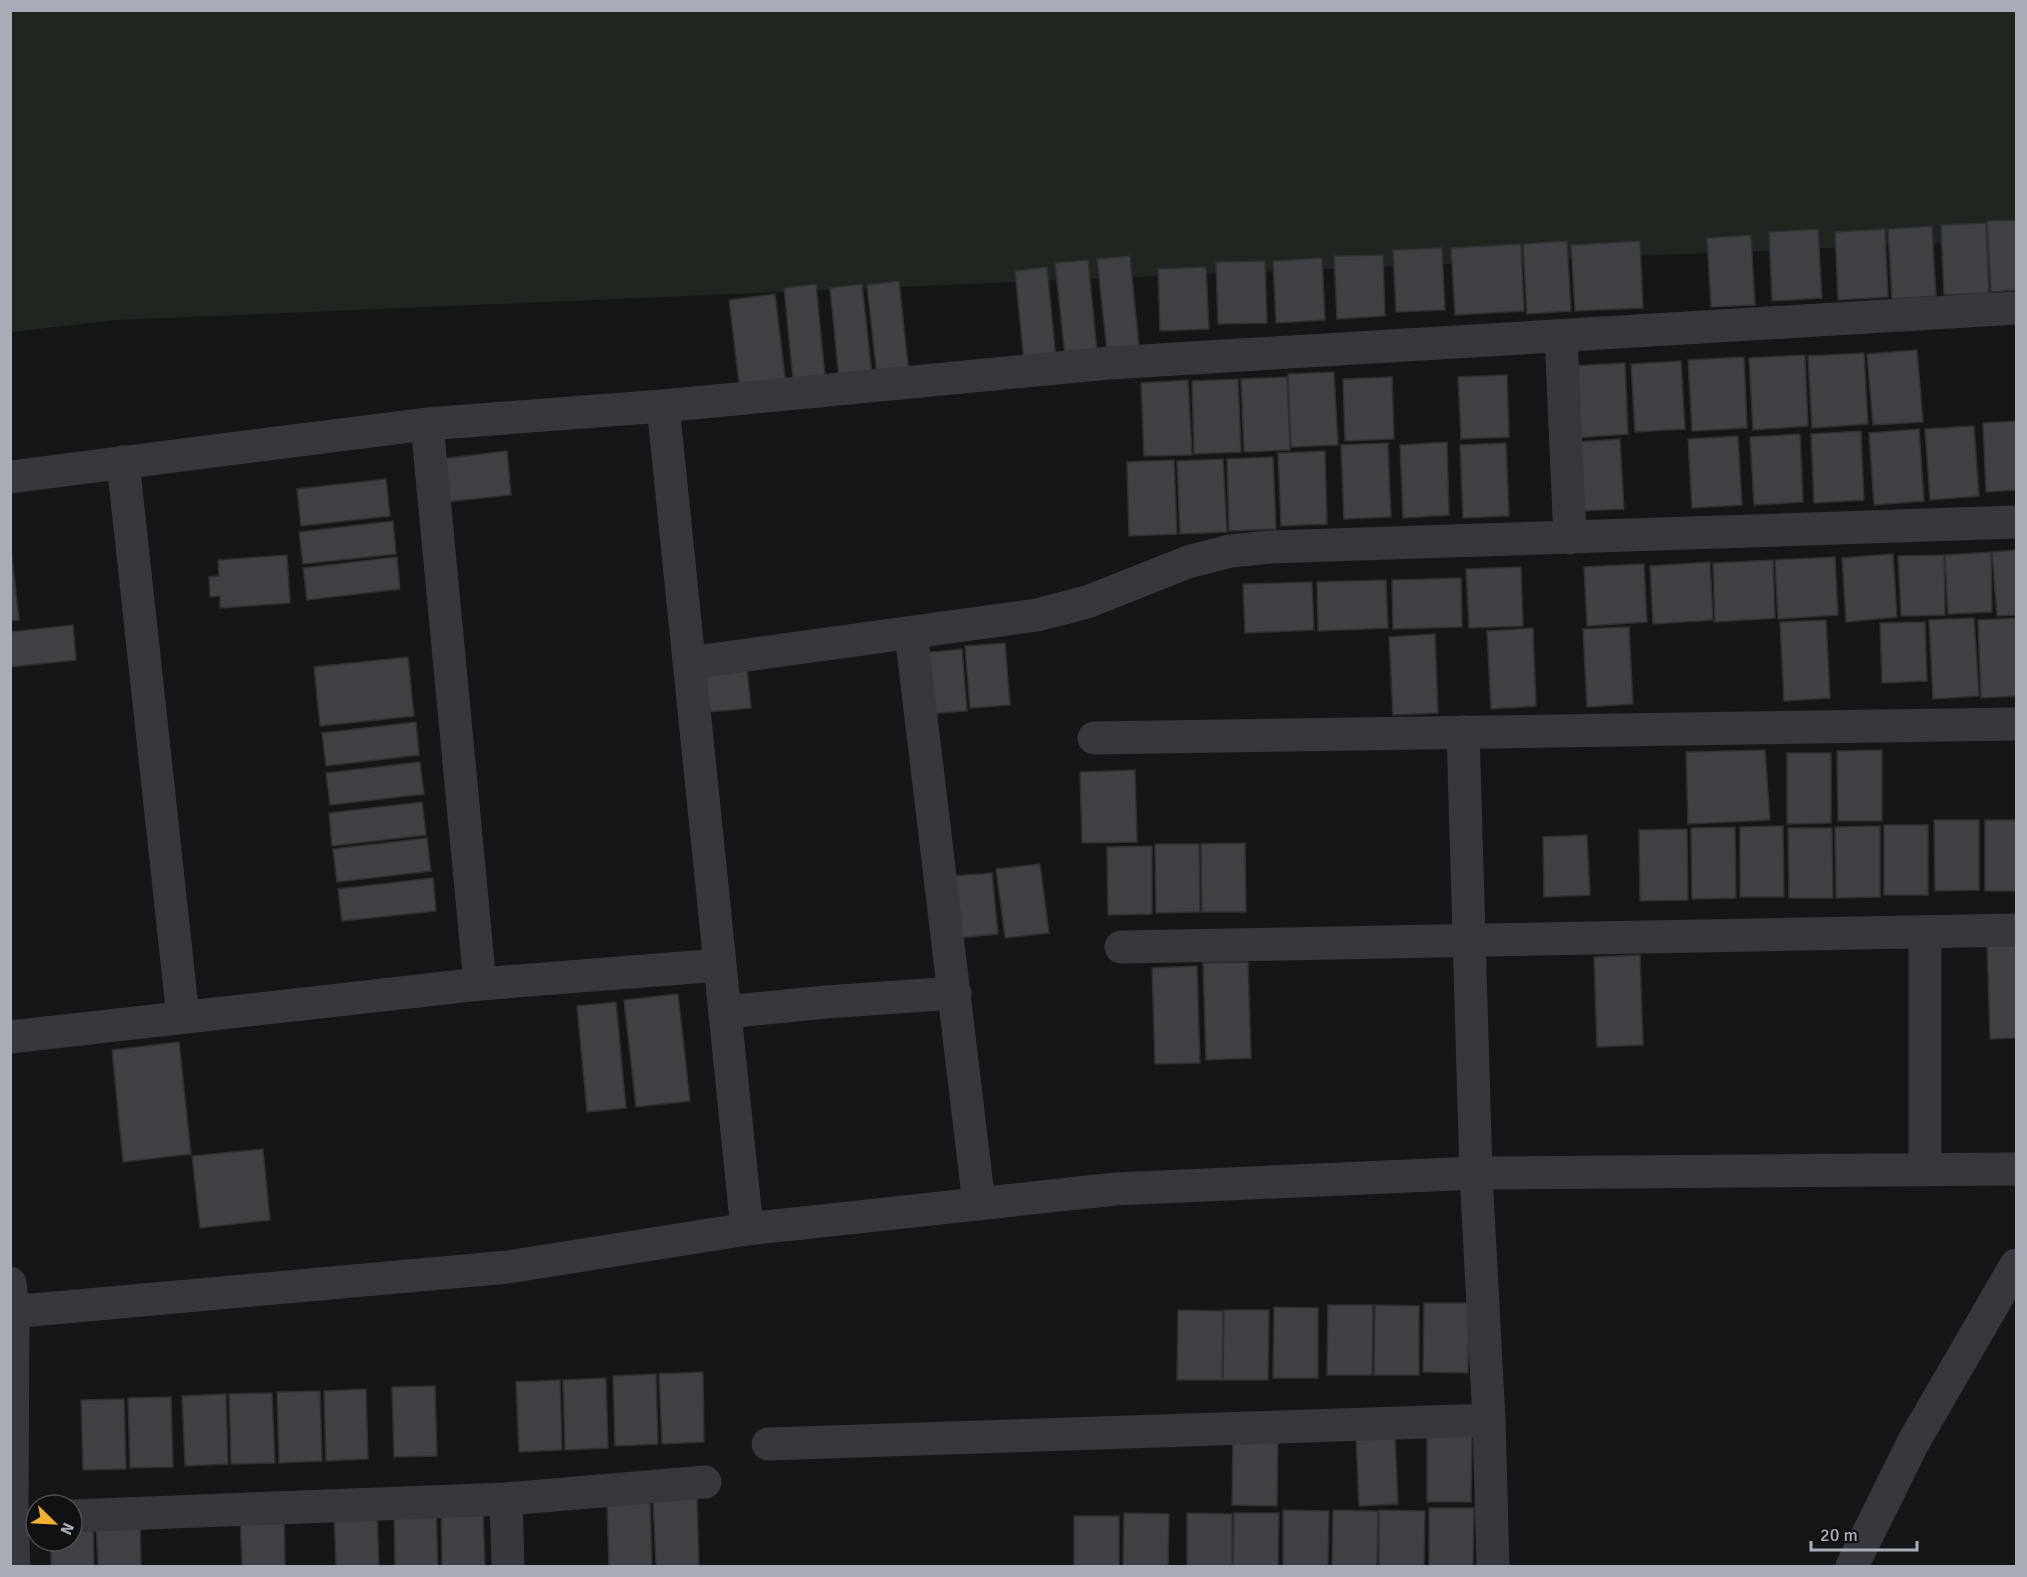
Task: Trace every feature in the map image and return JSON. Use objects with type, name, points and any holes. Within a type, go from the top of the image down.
[{"type":"street","points":[[10,477],[427,423],[663,406],[1109,363],[2016,308]]},
{"type":"street","points":[[1561,336],[1570,538]]},
{"type":"street","points":[[663,406],[747,1229]]},
{"type":"street","points":[[427,423],[480,984]]},
{"type":"street","points":[[123,462],[183,1017]]},
{"type":"street","points":[[689,663],[1037,615],[1087,602],[1188,562],[1230,551],[1270,547],[2016,522]]},
{"type":"street","points":[[911,633],[979,1204]]},
{"type":"street","points":[[1094,738],[2016,724]]},
{"type":"street","points":[[1463,732],[1476,1173],[1489,1420],[1493,1566]]},
{"type":"street","points":[[1121,947],[2016,930]]},
{"type":"street","points":[[1925,932],[1925,1170]]},
{"type":"street","points":[[10,1037],[480,984],[720,965]]},
{"type":"street","points":[[725,1012],[954,993]]},
{"type":"street","points":[[14,1566],[20,1518],[11,1302],[508,1266],[747,1229],[1115,1189],[1476,1173],[2016,1169]]},
{"type":"street","points":[[1852,1566],[1914,1441],[2014,1274]]},
{"type":"street","points":[[768,1444],[1489,1420]]},
{"type":"street","points":[[84,1516],[506,1499],[705,1482]]},
{"type":"street","points":[[506,1499],[508,1566]]},
{"type":"shaded area","points":[[10,11],[2016,11],[2016,240],[117,320],[11,332]]},
{"type":"building","points":[[2016,220],[2016,290],[1991,292],[1987,221]]},
{"type":"building","points":[[1986,223],[1989,293],[1944,295],[1941,225]]},
{"type":"building","points":[[1932,226],[1936,296],[1892,299],[1888,229]]},
{"type":"building","points":[[1818,229],[1822,298],[1772,301],[1769,232]]},
{"type":"building","points":[[1885,229],[1888,297],[1838,300],[1835,232]]},
{"type":"building","points":[[1751,235],[1755,305],[1711,307],[1707,238]]},
{"type":"building","points":[[1567,241],[1571,311],[1527,314],[1523,244]]},
{"type":"building","points":[[1640,241],[1643,308],[1575,311],[1571,245]]},
{"type":"building","points":[[1521,244],[1524,311],[1455,315],[1451,248]]},
{"type":"building","points":[[1442,248],[1445,310],[1396,312],[1393,250]]},
{"type":"building","points":[[1383,255],[1385,316],[1337,319],[1334,256]]},
{"type":"building","points":[[1130,256],[1139,347],[1107,351],[1097,259]]},
{"type":"building","points":[[1322,258],[1325,320],[1276,323],[1273,261]]},
{"type":"building","points":[[1088,260],[1097,351],[1065,355],[1055,263]]},
{"type":"building","points":[[1265,261],[1267,323],[1218,324],[1216,262]]},
{"type":"building","points":[[1047,267],[1056,359],[1024,362],[1015,271]]},
{"type":"building","points":[[1206,267],[1209,329],[1160,331],[1158,269]]},
{"type":"building","points":[[899,281],[909,373],[877,377],[867,285]]},
{"type":"building","points":[[816,284],[825,376],[793,379],[784,288]]},
{"type":"building","points":[[862,284],[872,376],[839,379],[830,288]]},
{"type":"building","points":[[775,294],[786,385],[740,391],[729,300]]},
{"type":"building","points":[[1917,350],[1923,422],[1873,425],[1867,354]]},
{"type":"building","points":[[1864,353],[1868,424],[1812,428],[1808,356]]},
{"type":"building","points":[[1805,355],[1808,426],[1753,430],[1749,358]]},
{"type":"building","points":[[1744,357],[1747,428],[1692,431],[1688,360]]},
{"type":"building","points":[[1681,361],[1685,429],[1635,432],[1631,364]]},
{"type":"building","points":[[1625,363],[1628,434],[1573,438],[1569,366]]},
{"type":"building","points":[[1334,372],[1338,445],[1291,447],[1288,374]]},
{"type":"building","points":[[1507,375],[1509,437],[1461,439],[1458,377]]},
{"type":"building","points":[[1287,377],[1290,450],[1244,452],[1241,379]]},
{"type":"building","points":[[1392,377],[1394,439],[1345,441],[1343,379]]},
{"type":"building","points":[[1238,379],[1241,452],[1194,454],[1192,381]]},
{"type":"building","points":[[1188,380],[1192,455],[1144,456],[1141,383]]},
{"type":"building","points":[[2016,421],[2016,490],[1986,492],[1983,423]]},
{"type":"building","points":[[1974,426],[1979,496],[1930,500],[1925,429]]},
{"type":"building","points":[[1919,429],[1924,501],[1874,505],[1869,433]]},
{"type":"building","points":[[1861,431],[1864,500],[1814,503],[1811,434]]},
{"type":"building","points":[[1800,434],[1803,502],[1754,505],[1750,437]]},
{"type":"building","points":[[1738,436],[1742,505],[1692,508],[1688,439]]},
{"type":"building","points":[[1620,439],[1624,509],[1579,511],[1576,442]]},
{"type":"building","points":[[1447,442],[1449,515],[1403,518],[1400,445]]},
{"type":"building","points":[[1388,443],[1391,517],[1344,519],[1341,445]]},
{"type":"building","points":[[1506,443],[1509,516],[1463,518],[1460,445]]},
{"type":"building","points":[[507,451],[511,495],[445,502],[440,459]]},
{"type":"building","points":[[1325,451],[1327,524],[1281,526],[1278,453]]},
{"type":"building","points":[[1273,457],[1276,529],[1229,531],[1227,459]]},
{"type":"building","points":[[1223,459],[1227,532],[1180,534],[1177,461]]},
{"type":"building","points":[[1174,460],[1177,534],[1129,536],[1127,462]]},
{"type":"building","points":[[386,479],[390,516],[301,526],[297,489]]},
{"type":"building","points":[[393,521],[396,554],[303,564],[299,532]]},
{"type":"building","points":[[10,539],[19,620],[10,621]]},
{"type":"building","points":[[2016,550],[2016,615],[1997,616],[1992,552]]},
{"type":"building","points":[[1991,552],[1992,612],[1948,614],[1945,555]]},
{"type":"building","points":[[1893,554],[1897,617],[1846,622],[1842,558]]},
{"type":"building","points":[[287,555],[290,603],[220,608],[220,596],[210,597],[209,577],[219,576],[218,560]]},
{"type":"building","points":[[1944,555],[1945,615],[1901,616],[1898,556]]},
{"type":"building","points":[[397,557],[400,589],[307,600],[303,568]]},
{"type":"building","points":[[1835,557],[1838,615],[1778,619],[1775,560]]},
{"type":"building","points":[[1773,560],[1775,618],[1715,622],[1713,563]]},
{"type":"building","points":[[1710,562],[1713,620],[1653,624],[1650,566]]},
{"type":"building","points":[[1644,564],[1647,622],[1587,626],[1584,567]]},
{"type":"building","points":[[1521,567],[1523,626],[1469,628],[1466,569]]},
{"type":"building","points":[[1461,578],[1462,627],[1393,629],[1392,580]]},
{"type":"building","points":[[1386,580],[1388,628],[1318,631],[1317,582]]},
{"type":"building","points":[[1312,582],[1314,630],[1245,633],[1243,584]]},
{"type":"building","points":[[1974,618],[1979,696],[1933,699],[1929,620]]},
{"type":"building","points":[[2016,618],[2016,696],[1981,698],[1978,620]]},
{"type":"building","points":[[1826,620],[1830,698],[1784,701],[1780,622]]},
{"type":"building","points":[[1925,622],[1927,681],[1882,683],[1880,623]]},
{"type":"building","points":[[73,625],[76,660],[10,667],[10,632]]},
{"type":"building","points":[[1629,627],[1633,704],[1587,707],[1583,629]]},
{"type":"building","points":[[1533,628],[1536,706],[1491,709],[1487,631]]},
{"type":"building","points":[[1435,634],[1438,713],[1393,715],[1389,637]]},
{"type":"building","points":[[1005,643],[1010,705],[970,708],[965,646]]},
{"type":"building","points":[[962,649],[967,711],[927,714],[922,653]]},
{"type":"building","points":[[408,657],[414,716],[320,726],[314,667]]},
{"type":"building","points":[[747,670],[751,708],[709,712],[705,675]]},
{"type":"building","points":[[416,722],[419,755],[326,766],[322,733]]},
{"type":"building","points":[[1765,750],[1770,820],[1688,824],[1686,752]]},
{"type":"building","points":[[1882,750],[1882,821],[1838,821],[1837,751]]},
{"type":"building","points":[[1787,753],[1831,753],[1831,823],[1787,824]]},
{"type":"building","points":[[420,762],[424,794],[330,805],[326,773]]},
{"type":"building","points":[[1135,770],[1137,842],[1082,843],[1080,772]]},
{"type":"building","points":[[422,802],[426,835],[332,846],[329,813]]},
{"type":"building","points":[[1934,820],[1979,820],[1979,890],[1935,891]]},
{"type":"building","points":[[1985,820],[2016,820],[2016,891],[1985,891]]},
{"type":"building","points":[[1884,825],[1928,825],[1928,895],[1884,895]]},
{"type":"building","points":[[1783,826],[1784,897],[1740,897],[1740,827]]},
{"type":"building","points":[[1880,826],[1880,897],[1836,898],[1835,827]]},
{"type":"building","points":[[1735,827],[1736,898],[1692,899],[1691,828]]},
{"type":"building","points":[[1788,828],[1832,828],[1833,898],[1789,898]]},
{"type":"building","points":[[1687,829],[1688,900],[1640,901],[1639,830]]},
{"type":"building","points":[[1587,835],[1590,895],[1544,897],[1543,837]]},
{"type":"building","points":[[427,838],[431,871],[337,882],[333,849]]},
{"type":"building","points":[[1245,843],[1246,912],[1202,912],[1201,844]]},
{"type":"building","points":[[1155,844],[1199,844],[1200,912],[1156,913]]},
{"type":"building","points":[[1152,846],[1152,914],[1108,915],[1107,847]]},
{"type":"building","points":[[1040,864],[1049,933],[1005,938],[996,869]]},
{"type":"building","points":[[992,873],[998,934],[958,938],[953,876]]},
{"type":"building","points":[[433,878],[436,911],[342,921],[338,889]]},
{"type":"building","points":[[2016,941],[2016,1038],[1990,1039],[1987,942]]},
{"type":"building","points":[[1640,955],[1643,1045],[1597,1047],[1594,957]]},
{"type":"building","points":[[1248,962],[1251,1058],[1206,1060],[1203,963]]},
{"type":"building","points":[[1197,966],[1200,1063],[1155,1064],[1152,968]]},
{"type":"building","points":[[678,994],[690,1101],[636,1107],[624,1000]]},
{"type":"building","points":[[616,1002],[626,1108],[587,1112],[577,1006]]},
{"type":"building","points":[[179,1042],[191,1154],[123,1162],[112,1050]]},
{"type":"building","points":[[263,1149],[270,1220],[200,1228],[192,1156]]},
{"type":"building","points":[[1424,1303],[1469,1303],[1468,1373],[1423,1372]]},
{"type":"building","points":[[1328,1305],[1373,1305],[1372,1375],[1327,1375]]},
{"type":"building","points":[[1375,1305],[1419,1306],[1419,1375],[1374,1375]]},
{"type":"building","points":[[1274,1307],[1318,1308],[1318,1378],[1273,1378]]},
{"type":"building","points":[[1178,1310],[1223,1311],[1222,1380],[1177,1380]]},
{"type":"building","points":[[1224,1310],[1269,1310],[1268,1380],[1223,1380]]},
{"type":"building","points":[[703,1372],[704,1442],[662,1444],[659,1374]]},
{"type":"building","points":[[656,1374],[658,1444],[615,1446],[613,1376]]},
{"type":"building","points":[[606,1378],[608,1448],[565,1450],[563,1380]]},
{"type":"building","points":[[560,1380],[562,1450],[519,1452],[516,1382]]},
{"type":"building","points":[[435,1386],[437,1456],[394,1457],[392,1387]]},
{"type":"building","points":[[366,1389],[368,1459],[326,1461],[324,1391]]},
{"type":"building","points":[[320,1391],[322,1461],[279,1463],[277,1392]]},
{"type":"building","points":[[272,1393],[275,1463],[231,1464],[229,1394]]},
{"type":"building","points":[[226,1394],[228,1464],[185,1466],[182,1396]]},
{"type":"building","points":[[171,1397],[173,1467],[130,1468],[128,1398]]},
{"type":"building","points":[[124,1399],[126,1469],[83,1470],[81,1400]]},
{"type":"building","points":[[1427,1432],[1472,1432],[1471,1502],[1427,1502]]},
{"type":"building","points":[[1395,1434],[1398,1504],[1359,1506],[1356,1435]]},
{"type":"building","points":[[1233,1436],[1278,1436],[1277,1506],[1232,1505]]},
{"type":"building","points":[[697,1499],[699,1566],[656,1566],[653,1500]]},
{"type":"building","points":[[650,1500],[652,1566],[609,1566],[607,1502]]},
{"type":"building","points":[[483,1508],[485,1566],[442,1566],[441,1509]]},
{"type":"building","points":[[1429,1508],[1474,1508],[1473,1566],[1429,1566]]},
{"type":"building","points":[[436,1510],[438,1566],[395,1566],[394,1511]]},
{"type":"building","points":[[1283,1510],[1329,1511],[1328,1566],[1283,1566]]},
{"type":"building","points":[[1333,1510],[1378,1511],[1377,1566],[1332,1566]]},
{"type":"building","points":[[1379,1510],[1425,1511],[1424,1566],[1379,1566]]},
{"type":"building","points":[[377,1511],[379,1566],[336,1566],[334,1512]]},
{"type":"building","points":[[284,1512],[285,1566],[242,1566],[240,1514]]},
{"type":"building","points":[[1124,1513],[1169,1514],[1168,1566],[1123,1566]]},
{"type":"building","points":[[1187,1513],[1232,1514],[1232,1566],[1187,1566]]},
{"type":"building","points":[[1234,1513],[1279,1513],[1278,1566],[1233,1566]]},
{"type":"building","points":[[1074,1516],[1119,1516],[1119,1566],[1074,1566]]},
{"type":"building","points":[[140,1523],[141,1566],[98,1566],[96,1524]]},
{"type":"building","points":[[84,1524],[93,1524],[94,1566],[51,1566],[51,1553],[84,1553]]}]
